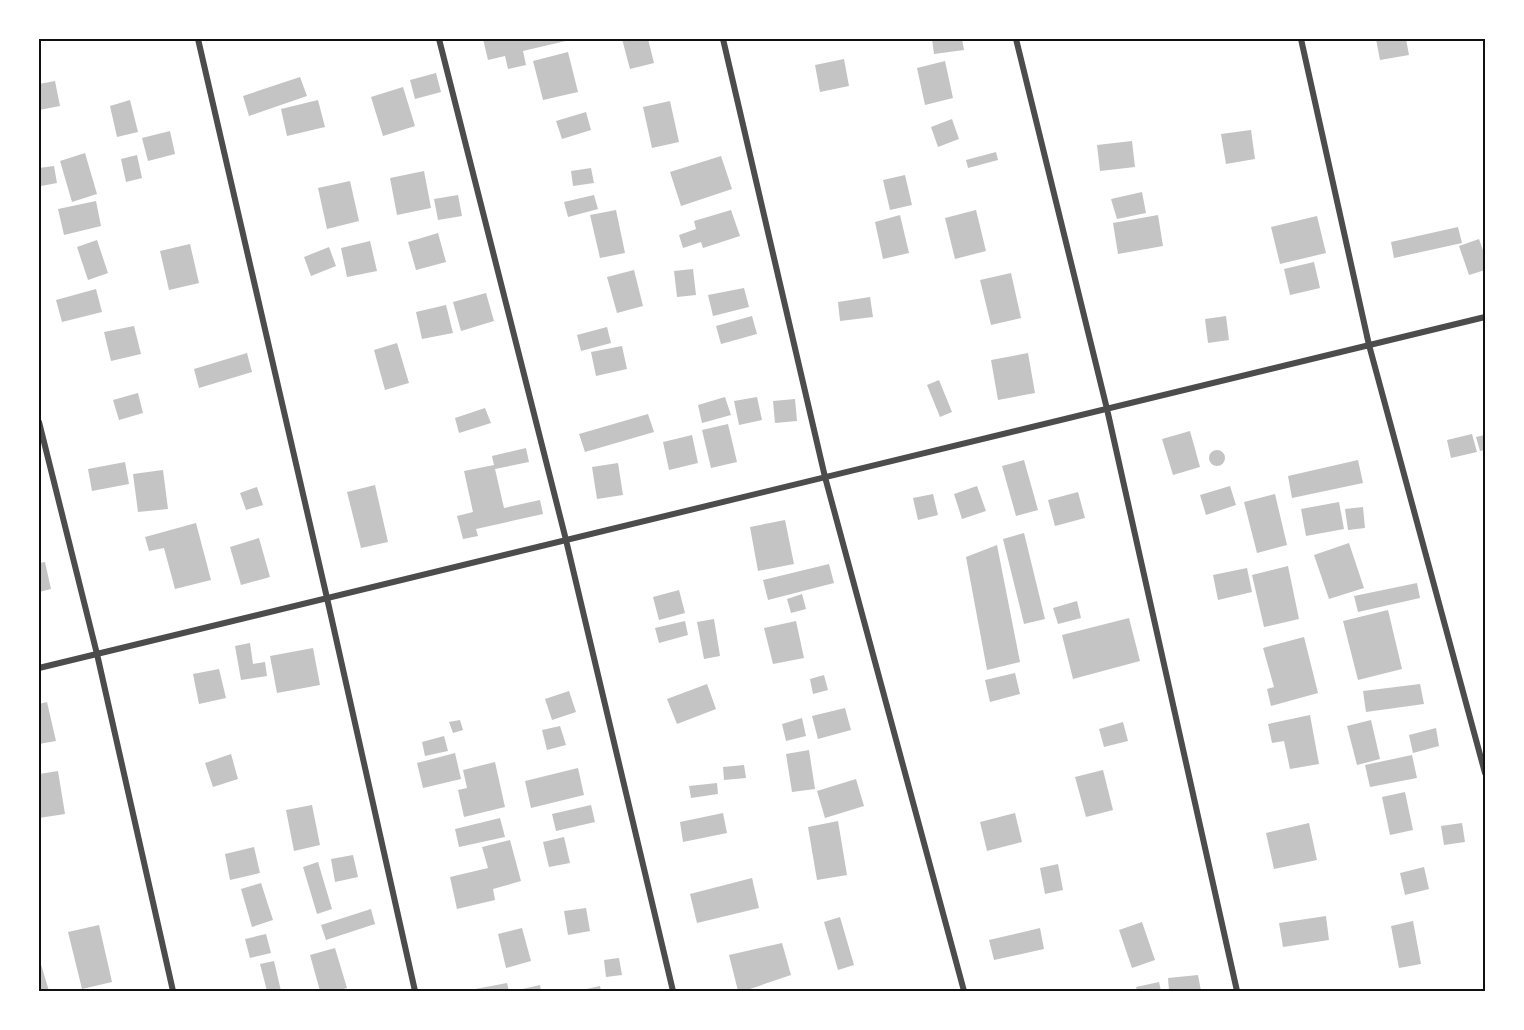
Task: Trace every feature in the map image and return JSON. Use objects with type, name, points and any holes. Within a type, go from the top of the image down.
[{"type":"street","points":[[198,39],[415,991]]},
{"type":"street","points":[[440,39],[566,540],[673,991]]},
{"type":"street","points":[[723,39],[825,477],[964,991]]},
{"type":"street","points":[[1016,39],[1107,409],[1237,991]]},
{"type":"street","points":[[1301,39],[1369,345],[1485,773]]},
{"type":"street","points":[[39,668],[1485,317]]},
{"type":"street","points":[[39,422],[97,654],[173,991]]},
{"type":"building","points":[[483,39],[570,40],[523,51],[526,65],[508,69],[505,56],[488,60]]},
{"type":"building","points":[[622,39],[648,39],[654,63],[630,69]]},
{"type":"building","points":[[932,39],[962,39],[964,50],[934,54]]},
{"type":"building","points":[[1376,39],[1406,39],[1409,55],[1380,60]]},
{"type":"building","points":[[568,52],[578,92],[543,100],[533,61]]},
{"type":"building","points":[[844,59],[849,86],[820,92],[815,65]]},
{"type":"building","points":[[945,61],[953,98],[925,105],[917,68]]},
{"type":"building","points":[[436,73],[441,92],[415,99],[410,80]]},
{"type":"building","points":[[300,77],[307,96],[249,116],[243,96]]},
{"type":"building","points":[[55,81],[60,106],[39,110],[39,84]]},
{"type":"building","points":[[403,87],[415,126],[383,136],[371,97]]},
{"type":"building","points":[[130,100],[138,132],[117,137],[110,106]]},
{"type":"building","points":[[318,100],[325,127],[287,136],[281,109]]},
{"type":"building","points":[[670,101],[679,142],[652,148],[643,107]]},
{"type":"building","points":[[586,112],[591,130],[562,139],[556,121]]},
{"type":"building","points":[[952,119],[959,139],[938,147],[931,127]]},
{"type":"building","points":[[1251,130],[1255,159],[1226,164],[1221,134]]},
{"type":"building","points":[[170,131],[175,154],[148,161],[142,138]]},
{"type":"building","points":[[1132,141],[1135,167],[1100,171],[1097,145]]},
{"type":"building","points":[[996,152],[998,160],[968,168],[966,160]]},
{"type":"building","points":[[85,153],[97,194],[72,202],[60,161]]},
{"type":"building","points":[[137,155],[142,178],[126,182],[121,159]]},
{"type":"building","points":[[721,156],[732,189],[681,206],[670,172]]},
{"type":"building","points":[[54,166],[57,183],[41,186],[39,168]]},
{"type":"building","points":[[591,168],[594,183],[573,186],[571,171]]},
{"type":"building","points":[[424,171],[431,208],[397,215],[390,178]]},
{"type":"building","points":[[905,175],[912,205],[890,210],[883,180]]},
{"type":"building","points":[[350,181],[359,221],[327,229],[318,188]]},
{"type":"building","points":[[1142,192],[1146,213],[1117,219],[1111,199]]},
{"type":"building","points":[[458,195],[462,216],[438,220],[434,199]]},
{"type":"building","points":[[594,195],[598,209],[568,217],[564,202]]},
{"type":"building","points":[[96,201],[101,226],[64,235],[58,209]]},
{"type":"building","points":[[616,210],[625,253],[600,258],[590,215]]},
{"type":"building","points":[[731,210],[740,236],[703,248],[701,242],[683,248],[679,235],[696,229],[694,221]]},
{"type":"building","points":[[976,210],[986,251],[955,259],[945,218]]},
{"type":"building","points":[[900,215],[909,253],[883,259],[875,222]]},
{"type":"building","points":[[1158,215],[1163,246],[1118,254],[1113,223]]},
{"type":"building","points":[[1317,216],[1326,253],[1280,264],[1271,227]]},
{"type":"building","points":[[1458,227],[1462,243],[1394,258],[1391,242]]},
{"type":"building","points":[[438,233],[446,262],[416,270],[408,242]]},
{"type":"building","points":[[1479,239],[1485,256],[1485,270],[1469,275],[1459,246]]},
{"type":"building","points":[[97,240],[108,273],[88,280],[77,247]]},
{"type":"building","points":[[370,241],[377,271],[347,277],[341,248]]},
{"type":"building","points":[[190,244],[199,283],[169,290],[160,251]]},
{"type":"building","points":[[329,247],[336,266],[311,276],[304,257]]},
{"type":"building","points":[[1314,262],[1320,288],[1290,295],[1284,269]]},
{"type":"building","points":[[693,269],[696,295],[677,297],[674,271]]},
{"type":"building","points":[[634,270],[643,306],[617,313],[607,277]]},
{"type":"building","points":[[1011,273],[1021,318],[991,325],[980,280]]},
{"type":"building","points":[[744,288],[749,307],[713,316],[708,295]]},
{"type":"building","points":[[96,289],[102,312],[62,322],[56,300]]},
{"type":"building","points":[[486,293],[494,321],[461,331],[453,302]]},
{"type":"building","points":[[870,297],[873,317],[840,321],[838,302]]},
{"type":"building","points":[[446,305],[453,333],[422,339],[416,312]]},
{"type":"building","points":[[752,316],[757,334],[721,344],[716,326]]},
{"type":"building","points":[[1226,316],[1229,340],[1208,343],[1205,319]]},
{"type":"building","points":[[134,326],[141,354],[111,361],[104,332]]},
{"type":"building","points":[[607,327],[611,343],[581,351],[577,335]]},
{"type":"building","points":[[397,343],[409,383],[385,390],[374,350]]},
{"type":"building","points":[[622,346],[627,369],[596,376],[591,352]]},
{"type":"building","points":[[247,353],[252,372],[199,388],[194,369]]},
{"type":"building","points":[[1028,353],[1035,393],[998,400],[991,360]]},
{"type":"building","points":[[939,380],[952,412],[940,417],[927,385]]},
{"type":"building","points":[[138,393],[143,413],[119,420],[113,400]]},
{"type":"building","points":[[725,397],[731,415],[702,423],[698,405]]},
{"type":"building","points":[[757,397],[762,420],[739,425],[734,401]]},
{"type":"building","points":[[795,399],[797,421],[775,423],[773,401]]},
{"type":"building","points":[[485,408],[491,423],[459,433],[455,418]]},
{"type":"building","points":[[648,414],[654,432],[585,452],[579,434]]},
{"type":"building","points":[[728,424],[737,462],[711,468],[702,430]]},
{"type":"building","points":[[1190,431],[1200,467],[1173,475],[1162,439]]},
{"type":"building","points":[[1472,434],[1477,452],[1451,458],[1447,440]]},
{"type":"building","points":[[692,435],[698,463],[669,470],[663,442]]},
{"type":"building","points":[[1485,435],[1485,450],[1480,451],[1476,437]]},
{"type":"building","points":[[526,448],[529,462],[495,469],[504,508],[540,500],[543,514],[476,529],[478,536],[463,539],[457,516],[473,512],[464,471],[494,465],[492,456]]},
{"type":"building","points":[[1214,450],[1220,450],[1225,458],[1223,464],[1214,466],[1209,461],[1209,455]]},
{"type":"building","points":[[1024,460],[1038,510],[1016,516],[1002,466]]},
{"type":"building","points":[[1358,460],[1363,483],[1292,498],[1288,476]]},
{"type":"building","points":[[125,462],[129,484],[92,491],[88,469]]},
{"type":"building","points":[[618,463],[623,495],[597,499],[592,467]]},
{"type":"building","points":[[163,470],[168,509],[138,512],[133,474]]},
{"type":"building","points":[[375,485],[388,542],[361,548],[347,492]]},
{"type":"building","points":[[977,486],[986,511],[962,519],[954,494]]},
{"type":"building","points":[[1230,486],[1236,505],[1206,515],[1200,495]]},
{"type":"building","points":[[257,487],[263,505],[246,510],[240,493]]},
{"type":"building","points":[[1078,492],[1085,518],[1055,526],[1048,500]]},
{"type":"building","points":[[933,494],[938,515],[918,520],[913,498]]},
{"type":"building","points":[[1275,494],[1287,545],[1257,553],[1244,502]]},
{"type":"building","points":[[1339,502],[1344,529],[1306,536],[1301,509]]},
{"type":"building","points":[[1363,507],[1365,528],[1348,530],[1345,509]]},
{"type":"building","points":[[785,520],[794,564],[758,571],[750,527]]},
{"type":"building","points":[[196,523],[211,580],[175,589],[164,548],[149,551],[145,537]]},
{"type":"building","points":[[1024,533],[1045,619],[1024,624],[1003,539]]},
{"type":"building","points":[[259,538],[270,577],[241,585],[230,547]]},
{"type":"building","points":[[1349,543],[1364,588],[1329,599],[1314,555]]},
{"type":"building","points":[[997,545],[1020,662],[987,670],[966,557]]},
{"type":"building","points":[[45,562],[51,589],[39,592],[39,563]]},
{"type":"building","points":[[829,564],[834,583],[768,600],[763,580]]},
{"type":"building","points":[[1288,566],[1299,619],[1264,627],[1252,575]]},
{"type":"building","points":[[1247,568],[1252,592],[1218,600],[1213,575]]},
{"type":"building","points":[[1417,583],[1420,598],[1358,612],[1354,596]]},
{"type":"building","points":[[679,590],[685,613],[659,620],[653,597]]},
{"type":"building","points":[[802,594],[806,609],[791,613],[787,599]]},
{"type":"building","points":[[1077,601],[1081,618],[1058,624],[1053,608]]},
{"type":"building","points":[[1388,610],[1402,669],[1358,680],[1343,621]]},
{"type":"building","points":[[1129,618],[1140,661],[1073,679],[1062,635]]},
{"type":"building","points":[[714,619],[720,656],[704,659],[697,622]]},
{"type":"building","points":[[685,621],[688,635],[659,643],[655,628]]},
{"type":"building","points":[[796,621],[804,658],[773,664],[764,628]]},
{"type":"building","points":[[1304,637],[1318,693],[1271,706],[1267,689],[1274,687],[1263,648]]},
{"type":"building","points":[[250,643],[253,664],[265,662],[267,676],[241,680],[235,646]]},
{"type":"building","points":[[313,648],[320,685],[277,693],[270,656]]},
{"type":"building","points":[[219,669],[226,698],[199,704],[193,674]]},
{"type":"building","points":[[1015,673],[1020,694],[990,702],[985,680]]},
{"type":"building","points":[[824,675],[828,690],[813,694],[810,679]]},
{"type":"building","points":[[707,684],[716,709],[677,724],[667,699]]},
{"type":"building","points":[[1420,684],[1424,704],[1366,712],[1363,691]]},
{"type":"building","points":[[569,691],[576,712],[552,720],[545,699]]},
{"type":"building","points":[[47,702],[56,741],[39,744],[39,704]]},
{"type":"building","points":[[845,708],[851,730],[818,739],[812,716]]},
{"type":"building","points":[[1310,715],[1319,764],[1290,769],[1284,741],[1272,743],[1268,724]]},
{"type":"building","points":[[802,718],[806,736],[786,741],[782,724]]},
{"type":"building","points":[[460,720],[463,730],[453,733],[449,722]]},
{"type":"building","points":[[1371,720],[1380,759],[1357,765],[1347,726]]},
{"type":"building","points":[[1123,722],[1128,741],[1104,747],[1099,729]]},
{"type":"building","points":[[560,726],[566,745],[547,750],[542,730]]},
{"type":"building","points":[[1436,728],[1439,746],[1413,753],[1409,735]]},
{"type":"building","points":[[444,736],[448,751],[425,756],[422,742]]},
{"type":"building","points":[[809,750],[815,789],[792,792],[786,754]]},
{"type":"building","points":[[455,753],[461,779],[423,788],[417,763]]},
{"type":"building","points":[[231,754],[238,779],[213,787],[205,763]]},
{"type":"building","points":[[1412,755],[1417,778],[1370,787],[1365,765]]},
{"type":"building","points":[[495,762],[505,807],[464,817],[458,790],[467,788],[463,770]]},
{"type":"building","points":[[744,765],[746,778],[724,780],[723,767]]},
{"type":"building","points":[[578,768],[584,795],[531,808],[525,781]]},
{"type":"building","points":[[1103,770],[1113,810],[1086,817],[1075,777]]},
{"type":"building","points":[[58,771],[65,814],[39,818],[39,774]]},
{"type":"building","points":[[856,779],[864,806],[825,818],[817,791]]},
{"type":"building","points":[[717,783],[718,794],[691,798],[689,786]]},
{"type":"building","points":[[1405,792],[1413,830],[1390,835],[1382,797]]},
{"type":"building","points":[[312,805],[320,845],[294,851],[286,810]]},
{"type":"building","points":[[591,805],[595,822],[556,831],[552,814]]},
{"type":"building","points":[[723,813],[727,833],[683,842],[680,822]]},
{"type":"building","points":[[1015,813],[1022,842],[987,851],[980,822]]},
{"type":"building","points":[[500,818],[505,837],[459,847],[455,829]]},
{"type":"building","points":[[838,821],[847,875],[817,880],[808,827]]},
{"type":"building","points":[[1309,823],[1317,860],[1274,869],[1266,833]]},
{"type":"building","points":[[1462,823],[1465,842],[1444,845],[1441,826]]},
{"type":"building","points":[[564,837],[570,863],[549,867],[543,842]]},
{"type":"building","points":[[510,840],[521,881],[493,889],[495,900],[457,909],[450,877],[488,868],[482,847]]},
{"type":"building","points":[[254,847],[260,873],[230,880],[225,854]]},
{"type":"building","points":[[353,855],[358,877],[335,882],[331,859]]},
{"type":"building","points":[[318,862],[332,909],[317,914],[303,867]]},
{"type":"building","points":[[1058,864],[1063,890],[1045,894],[1040,868]]},
{"type":"building","points":[[1424,867],[1429,889],[1405,895],[1400,873]]},
{"type":"building","points":[[752,878],[759,908],[697,923],[690,894]]},
{"type":"building","points":[[261,883],[273,920],[252,927],[241,889]]},
{"type":"building","points":[[586,908],[590,931],[568,935],[564,911]]},
{"type":"building","points":[[371,909],[375,924],[326,940],[321,925]]},
{"type":"building","points":[[1326,916],[1329,940],[1283,947],[1279,923]]},
{"type":"building","points":[[840,917],[854,965],[838,970],[824,922]]},
{"type":"building","points":[[1413,921],[1421,964],[1399,968],[1391,926]]},
{"type":"building","points":[[1142,922],[1155,960],[1132,968],[1119,930]]},
{"type":"building","points":[[99,925],[112,982],[82,989],[68,932]]},
{"type":"building","points":[[522,928],[531,961],[506,968],[498,934]]},
{"type":"building","points":[[1040,928],[1044,949],[994,960],[989,940]]},
{"type":"building","points":[[266,934],[271,953],[250,958],[245,939]]},
{"type":"building","points":[[782,943],[791,975],[738,991],[729,955]]},
{"type":"building","points":[[335,948],[347,988],[337,991],[320,991],[310,955]]},
{"type":"building","points":[[619,958],[622,975],[606,977],[604,960]]},
{"type":"building","points":[[40,961],[49,991],[39,991]]},
{"type":"building","points":[[274,961],[281,991],[267,991],[260,964]]},
{"type":"building","points":[[1198,975],[1201,991],[1169,991],[1168,978]]},
{"type":"building","points":[[1159,982],[1161,991],[1137,991],[1136,987]]},
{"type":"building","points":[[507,983],[509,991],[470,991],[470,990]]},
{"type":"building","points":[[540,985],[541,991],[518,991],[518,990]]},
{"type":"building","points":[[600,986],[601,991],[582,991],[582,990]]}]
